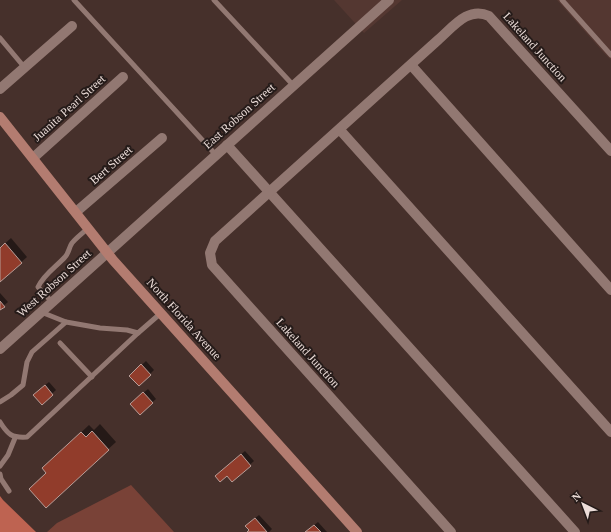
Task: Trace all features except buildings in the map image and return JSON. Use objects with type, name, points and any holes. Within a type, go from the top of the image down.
[{"type":"street","name":"East Robson Street","points":[[107,252],[385,1]]},
{"type":"street","name":"Lakeland Junction","points":[[451,532],[212,265],[210,253],[215,242],[465,16],[473,13],[483,13],[489,16],[611,151]]},
{"type":"street","points":[[0,89],[72,26]]},
{"type":"street","points":[[411,65],[611,290]]},
{"type":"street","name":"Juanita Pearl Street","points":[[33,158],[123,77]]},
{"type":"street","name":"North Florida Avenue","points":[[1,121],[33,158],[107,252],[357,532]]},
{"type":"street","points":[[340,130],[611,432]]},
{"type":"street","name":"Bert Street","points":[[76,212],[162,138]]},
{"type":"street","points":[[227,145],[575,532]]},
{"type":"street","name":"West Robson Street","points":[[0,349],[107,252]]},
{"type":"lane","points":[[74,0],[216,155]]},
{"type":"lane","points":[[214,0],[293,85]]},
{"type":"lane","points":[[562,0],[611,55]]},
{"type":"lane","points":[[0,38],[24,68]]},
{"type":"lane","points":[[52,302],[38,287],[50,271],[66,256],[71,244],[88,228]]},
{"type":"lane","points":[[41,312],[66,322],[100,328],[127,330],[138,333]]},
{"type":"lane","points":[[0,422],[5,431],[15,438],[27,437],[161,313]]},
{"type":"lane","points":[[0,402],[23,385],[27,362],[32,352],[66,322]]},
{"type":"lane","points":[[60,343],[92,377]]},
{"type":"lane","points":[[0,466],[8,455],[15,438]]},
{"type":"lane","points":[[0,474],[1,479],[9,491]]},
{"type":"shaded area","points":[[334,0],[402,0],[364,33]]},
{"type":"shaded area","points":[[557,0],[611,0],[611,60],[604,53]]},
{"type":"shaded area","points":[[131,485],[174,532],[47,532],[57,523]]},
{"type":"shaded area","points":[[0,496],[3,500],[36,532],[0,532]]}]
